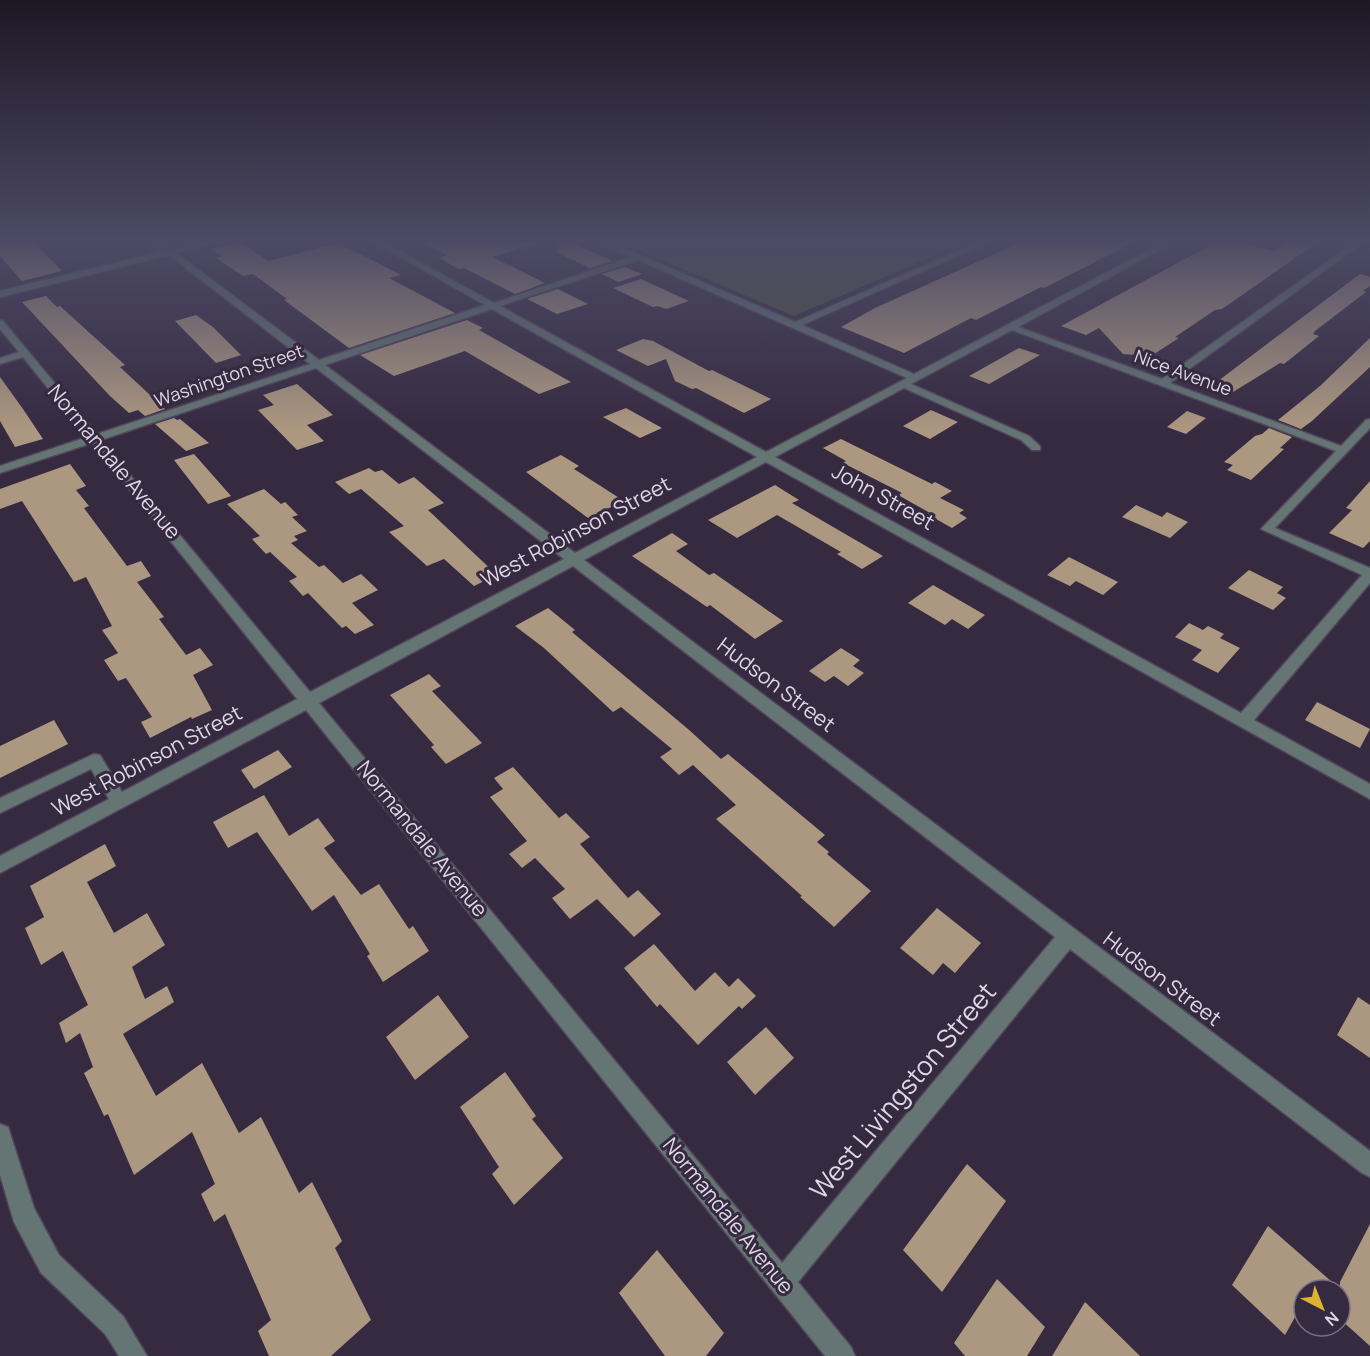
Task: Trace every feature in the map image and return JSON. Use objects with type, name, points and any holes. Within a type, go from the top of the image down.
[{"type":"street","name":"Hudson Street","points":[[238,303],[1370,1165]]},
{"type":"street","name":"John Street","points":[[487,303],[1370,792]]},
{"type":"street","name":"Washington Street","points":[[0,470],[500,303]]},
{"type":"street","points":[[747,303],[796,324],[909,381],[945,404],[1024,438],[1036,448]]},
{"type":"street","points":[[796,324],[844,303]]},
{"type":"street","name":"West Robinson Street","points":[[0,865],[1055,303]]},
{"type":"street","points":[[1163,383],[1274,303]]},
{"type":"street","name":"Normandale Avenue","points":[[0,323],[842,1356]]},
{"type":"street","name":"Nice Avenue","points":[[1011,327],[1343,450]]},
{"type":"street","points":[[0,361],[24,354]]},
{"type":"street","points":[[1243,722],[1370,574],[1267,529],[1370,422]]},
{"type":"street","points":[[0,806],[94,760],[119,801]]},
{"type":"street","name":"West Livingston Street","points":[[782,1282],[1068,936]]},
{"type":"street","points":[[0,1135],[23,1213],[50,1264],[114,1325],[134,1356]]},
{"type":"green space","points":[[764,303],[823,303],[794,316]]},
{"type":"building","points":[[23,303],[53,303],[57,307],[60,306],[125,365],[120,367],[165,409],[145,416],[138,410],[129,413],[110,396]]},
{"type":"building","points":[[288,303],[437,303],[455,313],[349,348]]},
{"type":"building","points":[[536,303],[588,304],[557,314]]},
{"type":"building","points":[[645,303],[682,303],[666,309]]},
{"type":"building","points":[[885,303],[1009,303],[976,320],[971,318],[904,353],[841,327]]},
{"type":"building","points":[[1103,303],[1230,303],[1222,309],[1215,310],[1151,356],[1123,354],[1099,328],[1086,335],[1061,326]]},
{"type":"building","points":[[1321,303],[1351,303],[1315,331],[1313,334],[1319,336],[1284,364],[1280,363],[1233,392],[1214,384]]},
{"type":"building","points":[[196,315],[213,327],[241,355],[216,363],[175,321]]},
{"type":"building","points":[[467,320],[483,328],[479,330],[571,382],[539,394],[465,351],[394,376],[360,355]]},
{"type":"building","points":[[1370,338],[1370,367],[1312,421],[1301,429],[1278,420],[1320,386]]},
{"type":"building","points":[[643,339],[653,341],[709,371],[712,370],[771,399],[744,413],[696,388],[692,389],[675,381],[666,359],[648,366],[616,350]]},
{"type":"building","points":[[1019,348],[1040,355],[989,384],[969,376]]},
{"type":"building","points":[[0,377],[43,439],[15,447],[0,421]]},
{"type":"building","points":[[297,384],[333,415],[307,425],[324,441],[297,450],[258,410],[274,405],[263,395]]},
{"type":"building","points":[[626,408],[662,428],[640,438],[603,417]]},
{"type":"building","points":[[931,410],[958,422],[930,439],[903,426]]},
{"type":"building","points":[[1187,411],[1206,418],[1186,434],[1167,427]]},
{"type":"building","points":[[174,418],[180,419],[209,443],[186,451],[155,424]]},
{"type":"building","points":[[1269,428],[1292,437],[1280,448],[1284,449],[1251,480],[1227,470],[1233,465],[1224,462],[1255,436]]},
{"type":"building","points":[[841,439],[932,484],[935,482],[952,491],[940,498],[964,510],[959,513],[967,518],[952,528],[898,495],[902,493],[843,463],[846,461],[823,448]]},
{"type":"building","points":[[194,454],[231,496],[208,504],[174,460]]},
{"type":"building","points":[[561,455],[579,466],[574,469],[624,501],[588,518],[526,472]]},
{"type":"building","points":[[70,464],[86,486],[76,490],[89,506],[84,508],[127,566],[141,561],[151,576],[137,582],[164,617],[159,619],[186,655],[200,648],[213,665],[193,675],[212,710],[192,719],[191,717],[150,738],[141,722],[152,717],[126,678],[118,681],[104,660],[118,653],[102,630],[112,626],[86,577],[74,582],[22,501],[0,509],[0,489]]},
{"type":"building","points":[[369,468],[375,472],[382,470],[399,484],[414,477],[444,503],[428,510],[497,575],[474,586],[444,559],[427,566],[389,532],[404,526],[361,489],[349,494],[335,482]]},
{"type":"building","points":[[1370,481],[1370,541],[1363,548],[1329,533],[1352,510],[1346,508]]},
{"type":"building","points":[[775,485],[799,500],[792,503],[883,556],[862,569],[837,554],[841,552],[777,515],[737,538],[708,520]]},
{"type":"building","points":[[264,489],[281,504],[285,502],[298,515],[292,517],[307,531],[294,536],[298,540],[291,543],[319,567],[324,565],[343,583],[361,574],[378,590],[352,603],[374,625],[355,634],[346,626],[342,628],[308,593],[303,596],[289,581],[297,577],[270,552],[266,554],[252,539],[260,536],[227,504]]},
{"type":"building","points":[[1136,505],[1162,517],[1167,512],[1188,522],[1170,538],[1122,517]]},
{"type":"building","points":[[672,533],[688,544],[676,551],[709,575],[714,573],[783,621],[755,639],[710,605],[707,607],[632,556]]},
{"type":"building","points":[[1069,557],[1118,582],[1103,595],[1076,581],[1070,586],[1047,575]]},
{"type":"building","points":[[1249,570],[1283,587],[1277,593],[1286,598],[1273,610],[1228,588]]},
{"type":"building","points":[[933,585],[985,615],[968,629],[952,619],[945,625],[908,603]]},
{"type":"building","points":[[548,608],[575,630],[572,632],[721,759],[728,754],[825,835],[817,842],[829,852],[827,854],[871,891],[834,927],[716,819],[736,805],[693,765],[679,775],[660,757],[672,749],[621,707],[613,712],[544,648],[515,626]]},
{"type":"building","points":[[1189,623],[1203,630],[1208,626],[1224,634],[1220,638],[1240,648],[1218,673],[1192,660],[1202,650],[1175,637]]},
{"type":"building","points":[[841,648],[860,660],[853,666],[864,673],[848,686],[834,676],[825,682],[809,671]]},
{"type":"building","points":[[429,674],[441,686],[432,691],[482,743],[446,764],[431,747],[434,745],[390,695]]},
{"type":"building","points":[[1317,702],[1370,729],[1360,748],[1305,720]]},
{"type":"building","points":[[54,720],[68,744],[0,778],[0,746]]},
{"type":"building","points":[[278,750],[292,767],[254,789],[241,770]]},
{"type":"building","points":[[513,767],[559,818],[566,813],[590,837],[580,844],[628,898],[638,890],[661,914],[634,937],[597,899],[570,919],[552,898],[565,889],[535,858],[522,868],[509,854],[527,841],[490,797],[503,789],[494,778]]},
{"type":"building","points":[[264,795],[289,836],[318,818],[335,841],[324,848],[361,895],[379,884],[409,929],[413,926],[429,951],[383,982],[367,956],[370,954],[334,895],[312,911],[257,832],[228,848],[213,822]]},
{"type":"building","points":[[105,844],[116,866],[87,882],[114,933],[147,913],[165,945],[132,967],[145,999],[167,986],[174,1002],[123,1034],[156,1096],[202,1063],[239,1133],[261,1117],[299,1193],[312,1182],[342,1241],[335,1248],[371,1320],[331,1356],[269,1356],[258,1331],[271,1320],[225,1214],[214,1222],[201,1194],[215,1184],[192,1132],[134,1175],[108,1114],[104,1116],[84,1073],[93,1067],[80,1033],[66,1043],[59,1023],[88,1005],[63,951],[41,965],[25,928],[44,917],[30,886]]},
{"type":"building","points":[[937,908],[981,943],[955,973],[943,963],[933,975],[900,948]]},
{"type":"building","points":[[654,944],[695,991],[715,972],[729,987],[738,978],[756,996],[742,1009],[739,1006],[698,1045],[660,1004],[657,1007],[624,968]]},
{"type":"building","points":[[438,995],[469,1037],[415,1080],[386,1037]]},
{"type":"building","points":[[1358,997],[1370,1005],[1370,1058],[1337,1035]]},
{"type":"building","points":[[766,1027],[794,1058],[755,1095],[727,1062]]},
{"type":"building","points":[[505,1072],[536,1116],[532,1119],[563,1158],[514,1205],[492,1174],[499,1167],[460,1107]]},
{"type":"building","points":[[967,1164],[1006,1201],[942,1292],[903,1250]]},
{"type":"building","points":[[1370,1224],[1370,1346],[1352,1330],[1352,1278],[1342,1278]]},
{"type":"building","points":[[1268,1226],[1327,1278],[1292,1278],[1292,1322],[1285,1335],[1232,1285]]},
{"type":"building","points":[[657,1250],[724,1333],[706,1356],[665,1356],[619,1293]]},
{"type":"building","points":[[997,1279],[1045,1327],[1027,1356],[965,1356],[954,1343]]},
{"type":"building","points":[[1085,1302],[1140,1356],[1052,1356]]}]
